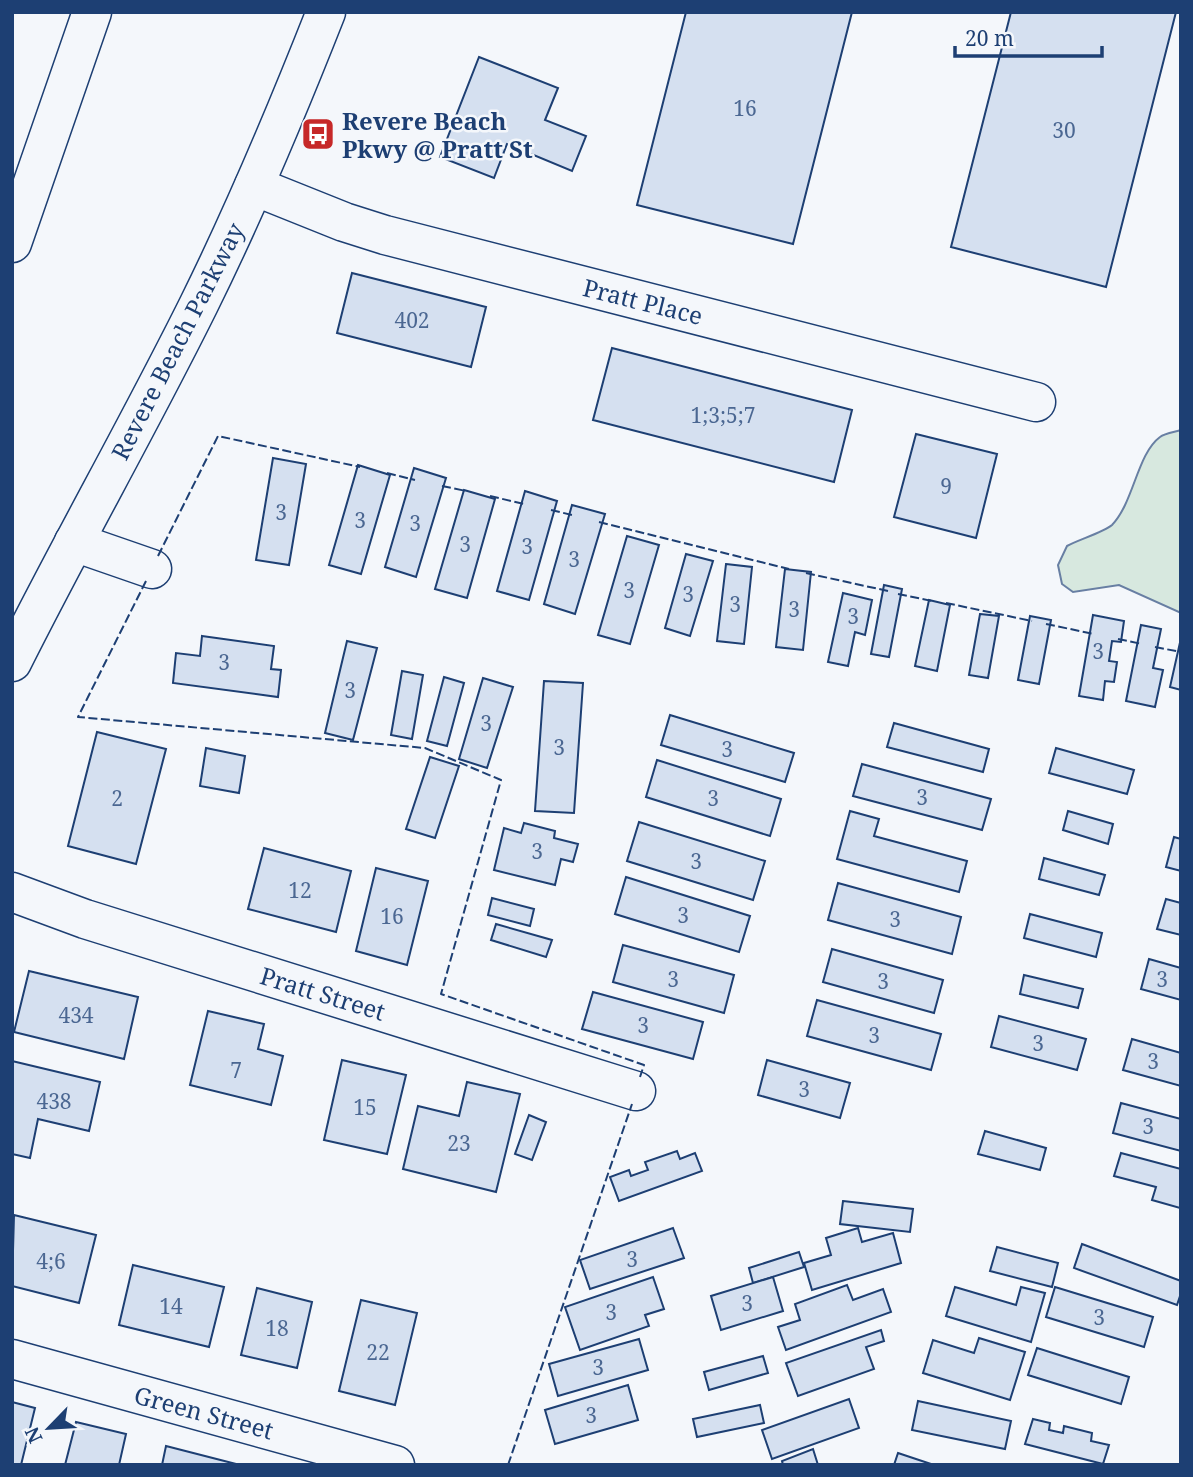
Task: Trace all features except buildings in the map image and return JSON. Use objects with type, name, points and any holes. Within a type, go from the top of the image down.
[{"type":"street","points":[[12,243],[21,186],[92,12]]},
{"type":"street","name":"Revere Beach Parkway","points":[[12,662],[183,335],[254,186],[326,12]]},
{"type":"street","name":"Pratt Place","points":[[254,186],[344,222],[385,235],[1037,402]]},
{"type":"street","points":[[74,542],[152,569]]},
{"type":"street","name":"Pratt Street","points":[[12,892],[85,919],[636,1091]]},
{"type":"street","name":"Green Street","points":[[12,1359],[395,1465]]},
{"type":"shaded area","points":[[1181,430],[1181,613],[1119,585],[1073,592],[1062,584],[1058,565],[1067,546],[1112,525],[1126,504],[1152,445],[1162,436]]},
{"type":"fence","points":[[158,556],[218,436],[360,467]]},
{"type":"fence","points":[[387,473],[415,480]]},
{"type":"fence","points":[[442,486],[466,491]]},
{"type":"fence","points":[[490,496],[524,504]]},
{"type":"fence","points":[[551,510],[572,515]]},
{"type":"fence","points":[[599,522],[789,569]]},
{"type":"fence","points":[[806,573],[888,591]]},
{"type":"fence","points":[[146,581],[78,717],[425,748],[501,780],[441,994],[644,1065],[640,1077]]},
{"type":"fence","points":[[898,594],[932,601]]},
{"type":"fence","points":[[946,603],[1032,621]]},
{"type":"fence","points":[[1046,624],[1094,634]]},
{"type":"fence","points":[[1118,639],[1142,644]]},
{"type":"fence","points":[[1155,647],[1181,652]]},
{"type":"fence","points":[[508,1465],[632,1104]]},
{"type":"place","name":"Revere Beach Pkwy @ Pratt St","points":[[318,134]]}]
